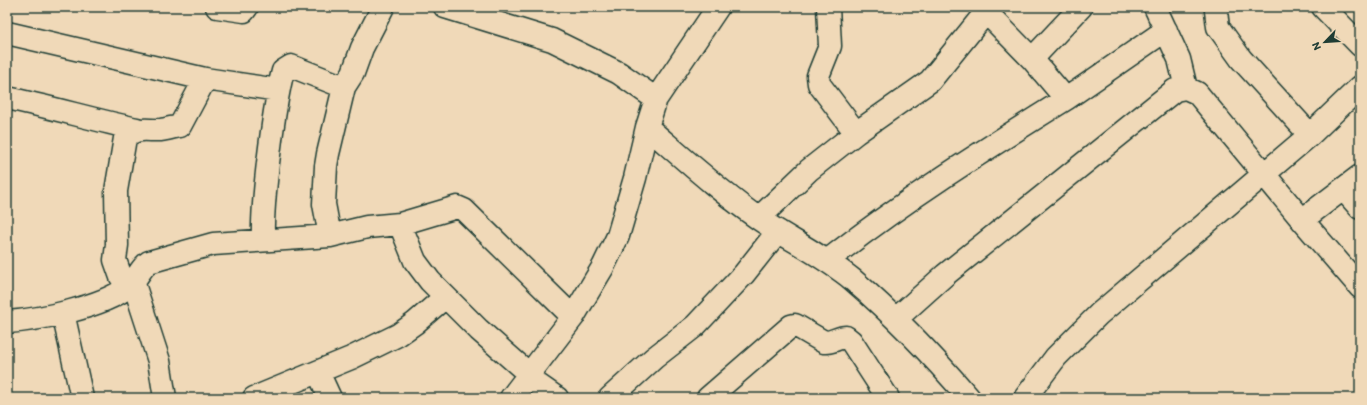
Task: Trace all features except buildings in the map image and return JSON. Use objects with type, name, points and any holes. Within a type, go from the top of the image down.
[{"type":"street","points":[[218,7],[244,11],[247,7]]},
{"type":"street","points":[[330,236],[324,204],[326,166],[344,87],[353,73],[362,48],[383,7]]},
{"type":"street","points":[[445,7],[552,40],[619,73],[656,99]]},
{"type":"street","points":[[510,398],[573,317],[603,267],[618,236],[656,99],[717,7]]},
{"type":"street","points":[[828,7],[830,46],[818,76],[819,84],[856,133]]},
{"type":"street","points":[[1032,59],[1081,7]]},
{"type":"street","points":[[1155,7],[1179,59],[1186,88]]},
{"type":"street","points":[[1218,7],[1216,11],[1218,27],[1241,59],[1310,135]]},
{"type":"street","points":[[1323,7],[1360,45]]},
{"type":"street","points":[[759,218],[809,170],[856,133],[930,81],[987,9],[1066,99]]},
{"type":"street","points":[[827,261],[873,224],[1066,99],[1166,30]]},
{"type":"street","points":[[7,33],[205,79],[278,90]]},
{"type":"street","points":[[263,240],[262,215],[278,90],[283,71],[291,66],[344,87]]},
{"type":"street","points":[[7,98],[103,122],[137,129],[160,130],[180,126],[205,79]]},
{"type":"street","points":[[1025,398],[1056,357],[1099,314],[1310,135],[1360,87]]},
{"type":"street","points":[[896,319],[945,275],[1176,90],[1186,88],[1198,93],[1263,174],[1360,287]]},
{"type":"street","points":[[647,127],[717,187],[778,231],[827,261],[852,279],[929,351],[969,398]]},
{"type":"street","points":[[137,129],[125,138],[116,191],[117,245],[115,260],[121,277],[130,284],[159,361],[165,398]]},
{"type":"street","points":[[1302,220],[1352,183],[1360,208]]},
{"type":"street","points":[[7,322],[63,313],[99,302],[130,284],[143,266],[149,262],[213,244],[330,236],[367,227],[400,224],[457,207],[464,210],[573,317]]},
{"type":"street","points":[[400,224],[414,261],[445,297],[528,375],[557,398]]},
{"type":"street","points":[[610,398],[654,358],[695,326],[744,274],[778,231]]},
{"type":"street","points":[[254,398],[318,372],[398,335],[415,323],[445,297]]},
{"type":"street","points":[[63,313],[82,398]]},
{"type":"street","points":[[708,398],[791,326],[795,325],[824,342],[846,337],[888,398]]},
{"type":"street","points":[[318,372],[330,398]]}]
